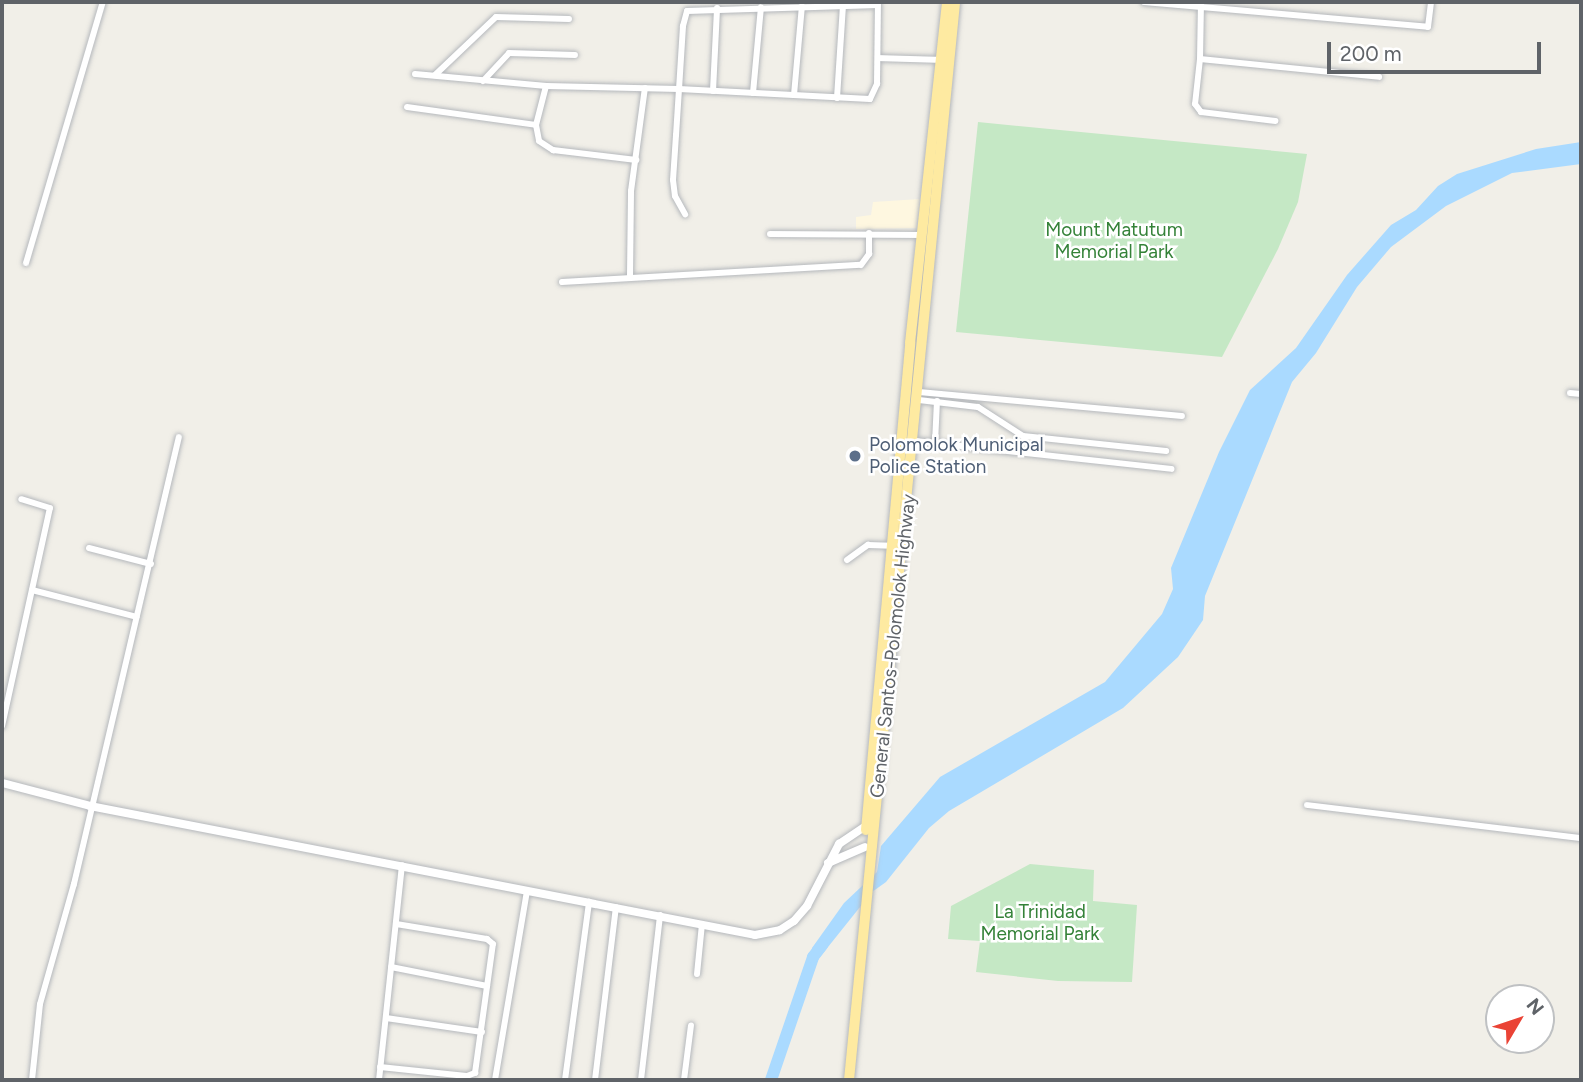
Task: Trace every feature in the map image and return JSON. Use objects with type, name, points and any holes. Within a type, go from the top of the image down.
[{"type":"highway","points":[[849,1080],[866,868],[865,847],[891,546],[921,234],[947,2]]},
{"type":"highway","name":"General Santos-Polomolok Highway","points":[[866,868],[915,441],[956,2]]},
{"type":"highway","points":[[842,1080],[861,923]]},
{"type":"street","points":[[26,262],[103,2]]},
{"type":"street","points":[[1144,2],[1428,27],[1430,2]]},
{"type":"street","points":[[837,99],[843,4]]},
{"type":"street","points":[[415,74],[546,86],[679,89],[837,99],[873,97],[879,58],[879,6],[843,4],[691,8],[685,15],[679,89],[673,188],[685,214]]},
{"type":"street","points":[[1201,5],[1200,59],[1195,104],[1201,112],[1275,121]]},
{"type":"street","points":[[794,95],[802,6]]},
{"type":"street","points":[[753,93],[761,7]]},
{"type":"street","points":[[713,91],[717,8]]},
{"type":"street","points":[[435,75],[496,17],[569,19]]},
{"type":"street","points":[[483,80],[509,53],[575,54]]},
{"type":"street","points":[[879,58],[941,60]]},
{"type":"street","points":[[1200,59],[1379,77]]},
{"type":"street","points":[[546,86],[536,125],[540,141],[553,150],[636,160]]},
{"type":"street","points":[[630,275],[636,160],[645,88]]},
{"type":"street","points":[[407,107],[536,125]]},
{"type":"street","points":[[562,282],[630,275],[859,266],[869,254],[869,233]]},
{"type":"street","points":[[770,234],[921,234]]},
{"type":"street","points":[[1570,393],[1581,394]]},
{"type":"street","points":[[919,396],[978,407],[1023,436],[1166,451]]},
{"type":"street","points":[[919,396],[1182,416]]},
{"type":"street","points":[[935,443],[937,401]]},
{"type":"street","points":[[32,1080],[40,1004],[74,884],[90,806],[151,564],[179,437]]},
{"type":"street","points":[[915,441],[1171,469]]},
{"type":"street","points":[[2,726],[50,508],[21,499]]},
{"type":"street","points":[[847,560],[868,545],[891,546]]},
{"type":"street","points":[[89,548],[151,564]]},
{"type":"street","points":[[32,590],[137,617]]},
{"type":"street","points":[[2,783],[90,806],[755,935],[780,930],[807,906],[844,837],[867,825]]},
{"type":"street","points":[[1307,805],[1581,838]]},
{"type":"street","points":[[828,863],[865,847]]},
{"type":"street","points":[[379,1080],[402,865]]},
{"type":"street","points":[[495,1080],[527,891]]},
{"type":"street","points":[[565,1080],[589,902]]},
{"type":"street","points":[[594,1080],[616,907]]},
{"type":"street","points":[[641,1080],[660,915]]},
{"type":"street","points":[[380,1067],[472,1075],[482,1032],[488,986],[490,940],[396,924]]},
{"type":"street","points":[[697,974],[702,924]]},
{"type":"street","points":[[391,967],[488,986]]},
{"type":"street","points":[[386,1018],[482,1032]]},
{"type":"street","points":[[684,1080],[691,1025]]},
{"type":"shaded area","points":[[920,199],[916,228],[856,229],[856,217],[871,215],[873,202]]},
{"type":"green space","name":"Mount Matutum Memorial Park","points":[[978,122],[1307,154],[1298,202],[1278,249],[1222,357],[956,332]]},
{"type":"green space","name":"La Trinidad Memorial Park","points":[[1030,864],[1094,870],[1093,901],[1137,905],[1132,982],[1058,981],[976,972],[980,941],[948,939],[951,906]]},
{"type":"water","points":[[1581,142],[1581,164],[1512,173],[1446,206],[1391,247],[1357,287],[1316,353],[1292,382],[1205,596],[1203,620],[1178,657],[1123,708],[949,811],[929,828],[886,882],[872,892],[820,957],[813,957],[812,948],[844,903],[877,872],[881,846],[940,777],[1105,682],[1162,614],[1173,589],[1171,568],[1219,452],[1250,390],[1296,348],[1347,275],[1391,225],[1416,210],[1438,186],[1457,174],[1536,149]]},
{"type":"waterway","points":[[771,1080],[813,957],[822,945]]},
{"type":"place","name":"Polomolok Municipal Police Station","points":[[855,456]]}]
